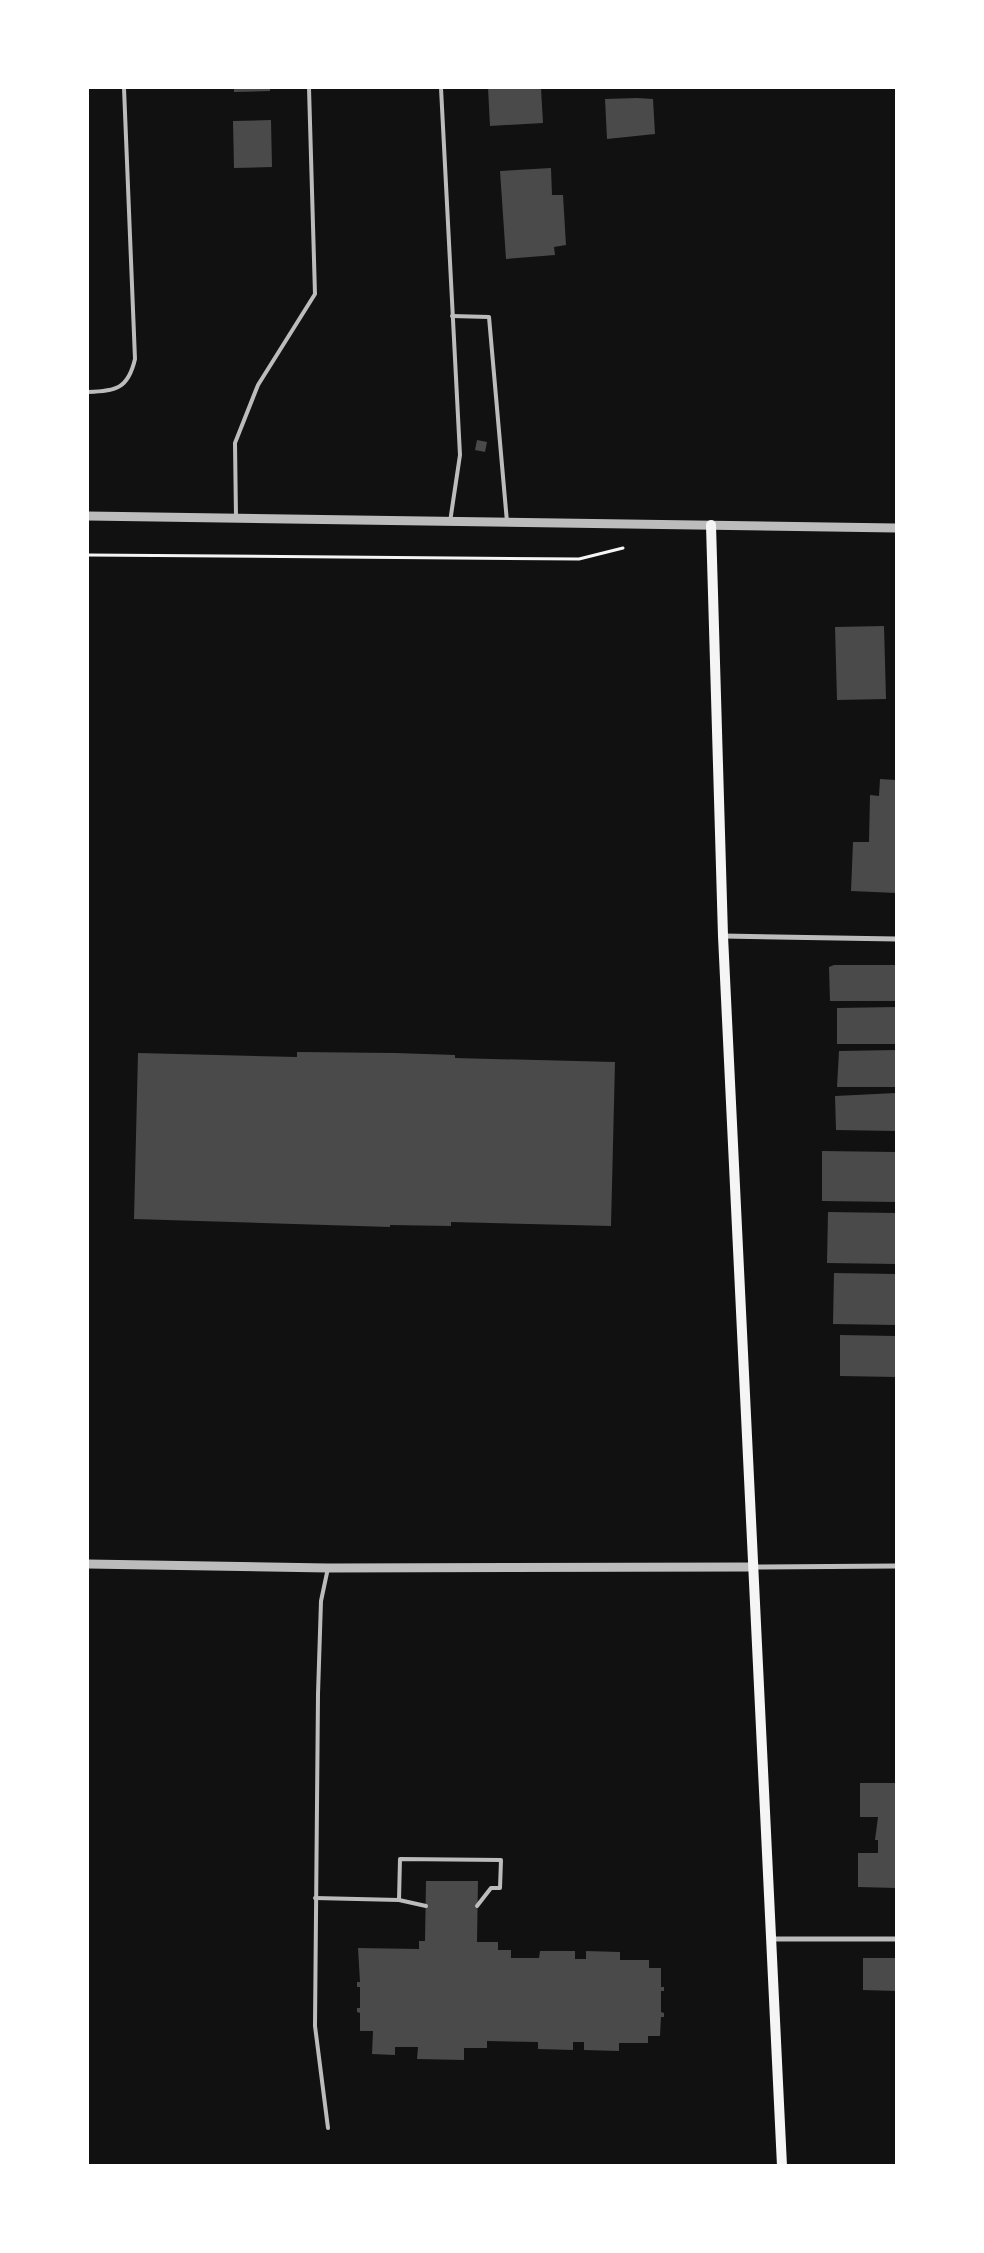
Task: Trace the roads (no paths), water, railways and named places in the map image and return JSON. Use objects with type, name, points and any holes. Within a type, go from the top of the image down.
[{"type":"main road","points":[[711,526],[723,936],[782,2166]]},
{"type":"street","points":[[88,516],[896,528]]},
{"type":"street","points":[[723,936],[896,939]]},
{"type":"street","points":[[88,1564],[328,1568],[896,1566]]},
{"type":"street","points":[[770,1938],[896,1938]]},
{"type":"lane","points":[[88,392],[110,392],[124,384],[132,373],[135,359],[124,88]]},
{"type":"lane","points":[[236,519],[235,443],[258,386],[315,294],[309,88]]},
{"type":"lane","points":[[441,88],[460,455],[450,522]]},
{"type":"lane","points":[[452,316],[489,317],[507,522]]},
{"type":"lane","points":[[328,1568],[321,1601],[315,1898],[315,2026],[328,2128]]},
{"type":"lane","points":[[399,1900],[400,1859],[500,1860],[500,1888],[492,1888],[477,1906]]},
{"type":"lane","points":[[315,1898],[399,1900],[426,1906]]}]
